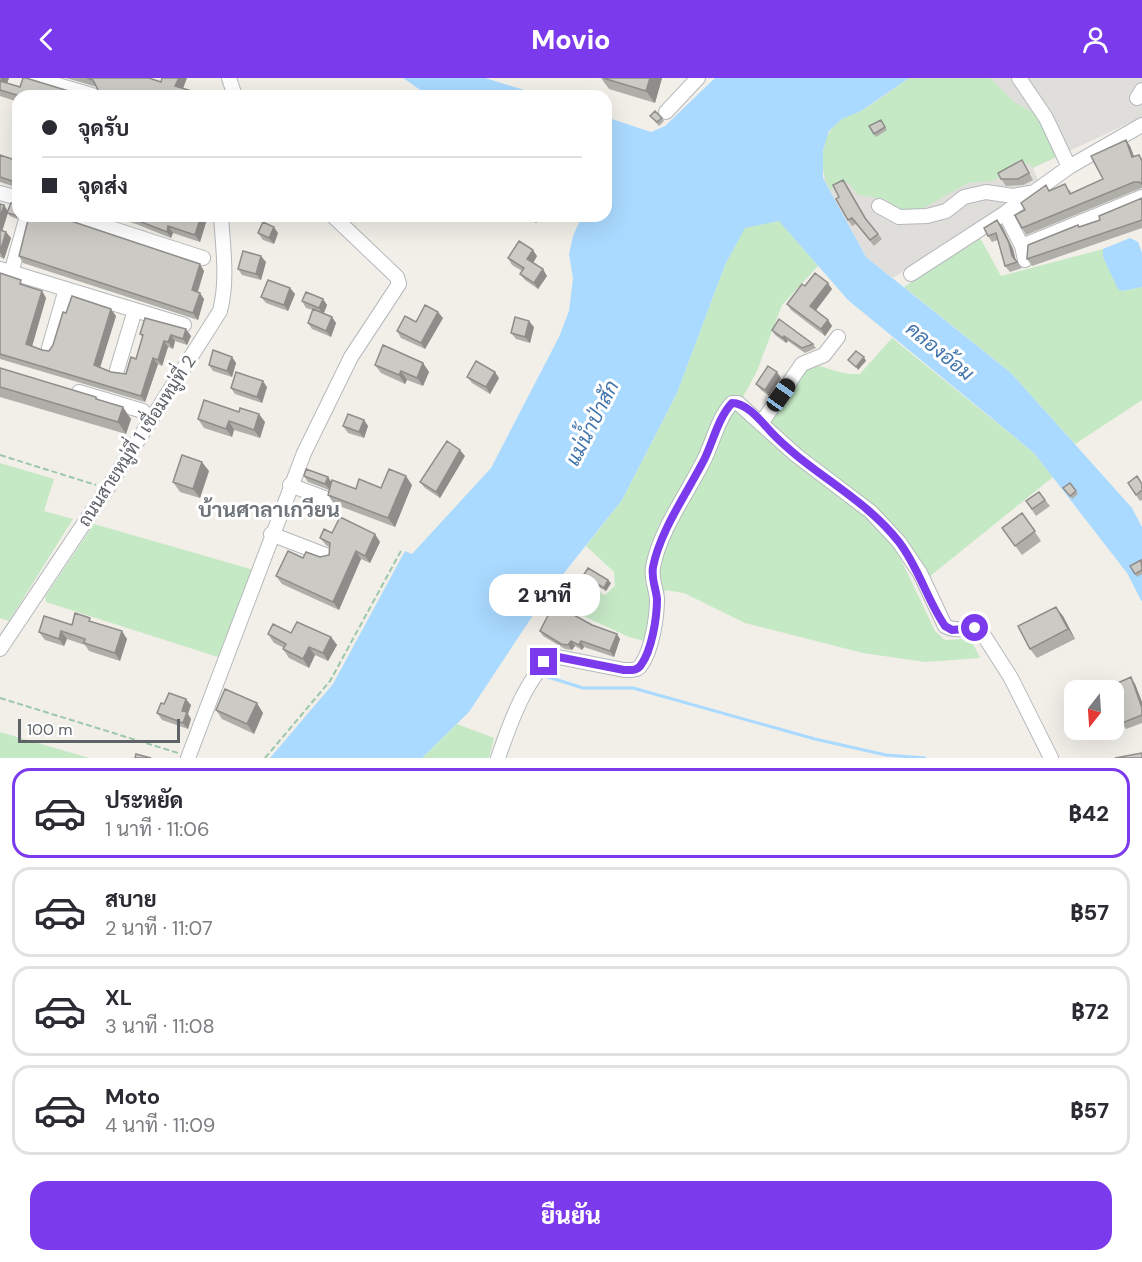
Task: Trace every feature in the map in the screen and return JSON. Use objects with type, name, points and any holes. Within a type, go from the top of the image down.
[{"type":"street","points":[[34,78],[75,90]]},
{"type":"street","points":[[666,112],[698,78]]},
{"type":"street","points":[[1019,78],[1046,118],[1069,167]]},
{"type":"street","points":[[911,274],[1005,213],[1069,167],[1141,128]]},
{"type":"street","points":[[879,206],[899,217],[927,216],[946,211],[964,197],[986,192],[1013,196],[1032,193]]},
{"type":"street","points":[[1022,246],[1142,197]]},
{"type":"street","points":[[1005,213],[1022,246],[1025,260]]},
{"type":"street","points":[[25,222],[6,271],[184,325]]},
{"type":"street","points":[[91,222],[202,258]]},
{"type":"street","name":"ถนนสายหมู่ที่ 1 เชื่อมหมู่ที่ 2","points":[[0,649],[107,489],[220,311],[225,272],[221,222]]},
{"type":"street","points":[[188,758],[290,485],[351,357],[399,284],[397,277],[339,222]]},
{"type":"street","points":[[49,348],[66,289]]},
{"type":"street","points":[[117,370],[135,310]]},
{"type":"street","points":[[762,422],[802,364],[824,355],[838,338]]},
{"type":"street","points":[[66,388],[143,411]]},
{"type":"street","points":[[498,758],[513,716],[537,673],[553,656],[624,670],[634,670],[640,666],[650,645],[657,600],[652,576],[653,566],[672,519],[704,459],[724,411],[732,403],[738,403],[762,422],[796,455],[871,512],[899,542],[920,573],[945,626],[952,630],[975,628],[981,631],[1011,678],[1051,758]]},
{"type":"street","points":[[290,485],[327,499]]},
{"type":"street","points":[[271,534],[328,555]]},
{"type":"path","points":[[0,455],[107,489]]},
{"type":"path","points":[[265,758],[330,681],[402,549]]},
{"type":"path","points":[[0,699],[188,758]]},
{"type":"shaded area","points":[[909,78],[1142,78],[1142,117],[1033,168],[1038,180],[1012,193],[1016,201],[893,278],[866,257],[823,178],[861,111]]},
{"type":"green space","points":[[909,78],[990,78],[1013,101],[1039,116],[1056,157],[1032,168],[1029,163],[992,181],[968,183],[920,210],[901,210],[884,199],[858,195],[848,182],[830,190],[822,162],[825,143],[834,125],[863,110]]},
{"type":"green space","points":[[780,221],[818,266],[782,305],[757,371],[736,410],[785,454],[867,515],[895,547],[935,631],[945,640],[964,639],[972,642],[980,658],[925,662],[863,653],[745,623],[684,593],[665,590],[656,644],[629,637],[557,604],[561,591],[573,578],[605,595],[615,586],[614,572],[586,546],[622,500],[677,393],[725,265],[745,227]]},
{"type":"green space","points":[[979,236],[1001,276],[1103,249],[1103,257],[1123,291],[1142,287],[1142,400],[1075,444],[1011,373],[904,287]]},
{"type":"green space","points":[[892,338],[1034,453],[1053,477],[929,577],[891,535],[766,420],[808,364],[845,373],[860,374]]},
{"type":"green space","points":[[0,463],[54,479],[44,511],[73,519],[9,621],[0,618]]},
{"type":"green space","points":[[94,524],[254,570],[221,658],[46,602],[45,597]]},
{"type":"green space","points":[[457,724],[494,738],[489,758],[422,758]]},
{"type":"green space","points":[[0,732],[89,758],[0,758]]},
{"type":"water","points":[[403,78],[485,78],[524,90],[420,90]]},
{"type":"water","points":[[715,78],[909,78],[861,111],[842,119],[829,131],[823,150],[823,178],[866,257],[1011,373],[1132,508],[1142,527],[1142,602],[1127,573],[1034,453],[848,300],[779,221],[745,228],[725,265],[677,393],[622,500],[545,597],[469,712],[422,758],[270,758],[333,684],[405,551],[412,554],[491,468],[559,337],[569,311],[573,278],[569,254],[579,222],[612,222],[612,119],[651,132],[665,126]]},
{"type":"water","points":[[1130,238],[1138,242],[1142,253],[1142,287],[1122,291],[1118,289],[1103,257],[1103,249]]},
{"type":"building","points":[[23,78],[26,78],[65,90],[12,90],[12,94],[0,90],[0,81],[20,87]]},
{"type":"building","points":[[87,78],[149,78],[161,82],[162,78],[179,78],[175,86],[188,90],[98,90],[93,80]]},
{"type":"building","points":[[603,78],[650,78],[646,91]]},
{"type":"building","points":[[655,111],[662,118],[657,122],[650,116]]},
{"type":"building","points":[[881,120],[885,127],[874,134],[869,126]]},
{"type":"building","points":[[1126,140],[1132,157],[1139,155],[1142,161],[1142,184],[1134,182],[1022,228],[1015,215],[1025,210],[1021,203],[1046,185],[1049,191],[1065,184],[1070,194],[1103,179],[1091,156]]},
{"type":"building","points":[[0,155],[12,159],[12,181],[0,177]]},
{"type":"building","points":[[1022,160],[1029,173],[1018,179],[1001,179],[998,173]]},
{"type":"building","points":[[843,180],[865,218],[878,234],[870,240],[852,218],[848,220],[836,199],[839,197],[833,185]]},
{"type":"building","points":[[1142,198],[1142,220],[1027,259],[1028,245],[1078,225],[1079,227],[1100,220],[1099,216]]},
{"type":"building","points":[[11,203],[12,203],[12,214],[7,213]]},
{"type":"building","points":[[0,204],[4,205],[0,218]]},
{"type":"building","points":[[997,220],[1009,243],[1012,256],[1017,262],[1005,266],[996,233],[988,236],[984,228]]},
{"type":"building","points":[[28,222],[74,222],[200,264],[192,290],[200,293],[193,313],[19,256]]},
{"type":"building","points":[[141,222],[199,222],[195,235],[168,226],[167,232]]},
{"type":"building","points":[[263,222],[274,227],[269,238],[258,233]]},
{"type":"building","points":[[0,230],[6,232],[0,252]]},
{"type":"building","points":[[519,241],[533,250],[527,259],[543,269],[534,283],[520,274],[524,268],[508,258]]},
{"type":"building","points":[[243,251],[261,256],[256,274],[238,269]]},
{"type":"building","points":[[0,273],[21,280],[20,284],[42,291],[26,344],[42,350],[49,351],[53,345],[63,312],[66,313],[72,296],[111,309],[94,365],[111,372],[126,374],[131,357],[136,359],[145,318],[186,329],[183,339],[171,335],[168,342],[164,341],[158,360],[153,358],[141,396],[0,354]]},
{"type":"building","points":[[815,273],[828,283],[810,306],[828,320],[821,329],[787,304],[802,284],[805,286]]},
{"type":"building","points":[[268,280],[290,288],[284,305],[261,297]]},
{"type":"building","points":[[306,292],[323,299],[319,308],[302,301]]},
{"type":"building","points":[[425,305],[438,312],[421,343],[397,331],[405,316],[416,322]]},
{"type":"building","points":[[313,309],[332,317],[326,331],[308,323]]},
{"type":"building","points":[[515,317],[529,321],[525,337],[511,333]]},
{"type":"building","points":[[779,319],[813,344],[802,348],[772,330]]},
{"type":"building","points":[[383,345],[423,363],[417,378],[401,371],[399,375],[375,365]]},
{"type":"building","points":[[213,350],[232,357],[227,371],[209,365]]},
{"type":"building","points":[[856,351],[864,357],[856,367],[848,360]]},
{"type":"building","points":[[476,361],[495,372],[486,387],[467,377]]},
{"type":"building","points":[[768,366],[777,372],[765,390],[756,384]]},
{"type":"building","points":[[0,368],[123,407],[118,422],[0,387]]},
{"type":"building","points":[[236,372],[263,381],[257,397],[231,388]]},
{"type":"building","points":[[204,400],[239,412],[240,408],[259,414],[254,430],[229,421],[226,429],[198,419]]},
{"type":"building","points":[[348,414],[364,420],[359,432],[343,426]]},
{"type":"building","points":[[447,441],[460,450],[436,492],[420,482]]},
{"type":"building","points":[[182,455],[202,462],[193,489],[173,482]]},
{"type":"building","points":[[306,469],[328,477],[325,484],[304,476]]},
{"type":"building","points":[[389,469],[406,476],[388,518],[328,495],[332,480],[356,489],[359,479],[381,488]]},
{"type":"building","points":[[1137,476],[1142,484],[1142,490],[1136,495],[1128,483]]},
{"type":"building","points":[[1070,483],[1076,491],[1070,496],[1063,488]]},
{"type":"building","points":[[1039,492],[1045,500],[1032,509],[1026,501]]},
{"type":"building","points":[[1022,513],[1035,531],[1015,546],[1002,528]]},
{"type":"building","points":[[340,517],[375,534],[365,556],[356,551],[333,602],[276,576],[288,551],[303,558],[306,552],[320,557],[329,555],[330,543],[320,538],[324,529],[332,533]]},
{"type":"building","points":[[1141,560],[1142,570],[1135,574],[1130,566]]},
{"type":"building","points":[[588,568],[608,580],[604,588],[583,576]]},
{"type":"building","points":[[554,604],[592,625],[617,634],[610,651],[581,641],[579,645],[571,641],[568,645],[561,644],[540,631]]},
{"type":"building","points":[[1056,607],[1068,629],[1030,649],[1018,626]]},
{"type":"building","points":[[75,613],[90,618],[89,621],[122,631],[115,653],[84,643],[85,639],[61,631],[59,639],[39,632],[44,616],[72,625]]},
{"type":"building","points":[[297,622],[331,637],[323,653],[309,647],[303,659],[283,649],[286,644],[268,634],[273,624],[291,633]]},
{"type":"building","points":[[1131,677],[1142,708],[1142,715],[1124,722],[1124,680]]},
{"type":"building","points":[[225,689],[257,703],[247,724],[216,710]]},
{"type":"building","points":[[169,693],[186,699],[182,711],[187,712],[183,723],[157,713]]},
{"type":"building","points":[[1142,753],[1142,758],[1115,758]]},
{"type":"building","points":[[136,754],[151,758],[135,758]]},
{"type":"waterway","points":[[545,676],[583,688],[633,688],[815,739],[886,755],[925,758]]},
{"type":"district","name":"บ้านศาลาเกวียน","points":[[269,510]]},
{"type":"route","points":[[544,662],[553,656],[624,670],[634,670],[640,666],[650,645],[657,600],[652,576],[653,566],[672,519],[714,440],[724,411],[732,403],[745,407],[796,455],[871,512],[899,542],[920,573],[945,626],[952,630],[975,628]]},
{"type":"water label","name":"คลองอ้อม","points":[[940,351]]},
{"type":"water label","name":"แม่น้ำป่าสัก","points":[[592,423]]}]
